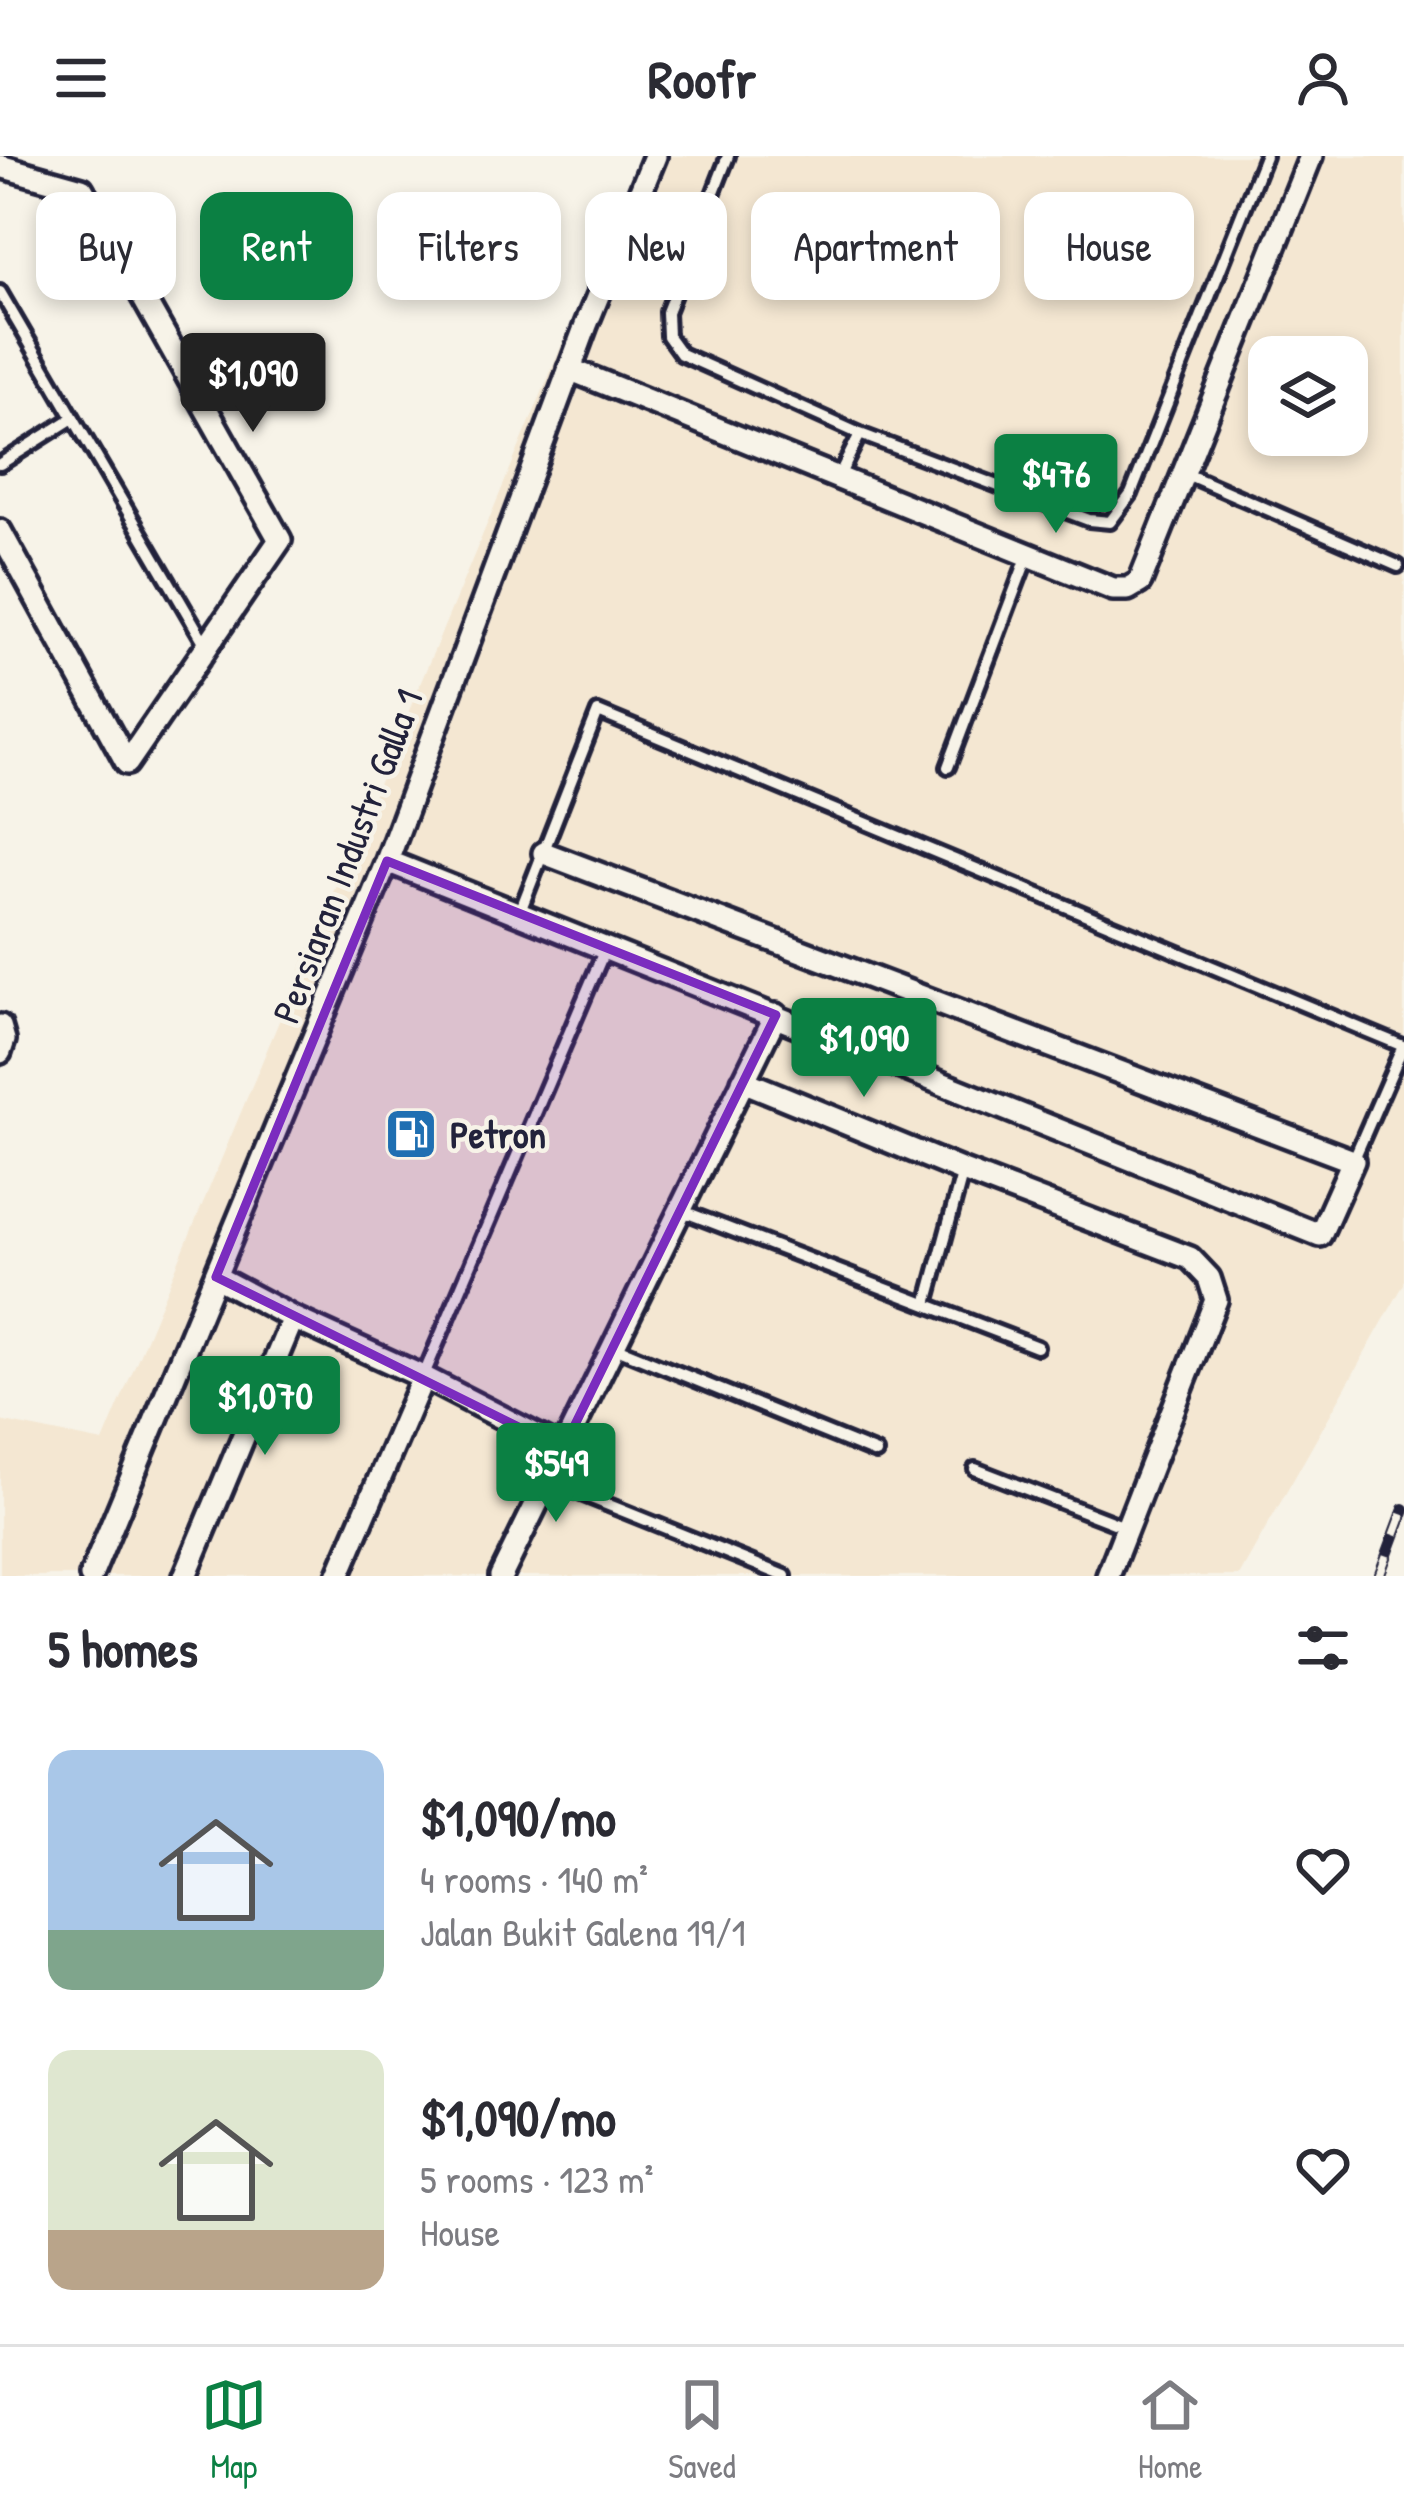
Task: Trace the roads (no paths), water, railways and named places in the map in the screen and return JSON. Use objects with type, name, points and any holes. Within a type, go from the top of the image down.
[{"type":"street","name":"Persiaran Industri Galla 1","points":[[91,1576],[387,861],[569,369],[655,156]]},
{"type":"street","points":[[569,369],[1113,589],[1128,589],[1140,582],[1311,156]]},
{"type":"street","points":[[0,166],[82,189],[280,540],[127,763],[0,531]]},
{"type":"street","points":[[387,861],[1320,1234],[1352,1162],[544,854]]},
{"type":"street","points":[[501,1576],[776,1015]]},
{"type":"street","points":[[0,1052],[1,1027]]},
{"type":"street","points":[[743,1081],[1190,1258],[1209,1278],[1216,1300],[1108,1576]]},
{"type":"street","points":[[217,1277],[563,1450]]},
{"type":"street","points":[[185,1576],[293,1318]]},
{"type":"street","points":[[338,1576],[423,1377]]},
{"type":"lane","points":[[728,156],[667,312],[668,336],[681,353],[860,434],[1089,520],[1111,522],[1131,494],[1265,156]]},
{"type":"lane","points":[[0,292],[207,647]]},
{"type":"lane","points":[[0,464],[73,418]]},
{"type":"lane","points":[[838,478],[860,434]]},
{"type":"lane","points":[[1184,473],[1398,566]]},
{"type":"lane","points":[[949,767],[1028,555]]},
{"type":"lane","points":[[519,914],[598,712],[1403,1046],[1352,1162]]},
{"type":"lane","points":[[423,1377],[605,948]]},
{"type":"lane","points":[[927,1304],[963,1171]]},
{"type":"lane","points":[[680,1210],[1037,1347]]},
{"type":"lane","points":[[612,1346],[876,1454]]},
{"type":"lane","points":[[975,1469],[1127,1528]]},
{"type":"lane","points":[[546,1480],[785,1576]]},
{"type":"railway","points":[[1379,1576],[1404,1509]]},
{"type":"place","name":"Petron","points":[[411,1134]]}]
